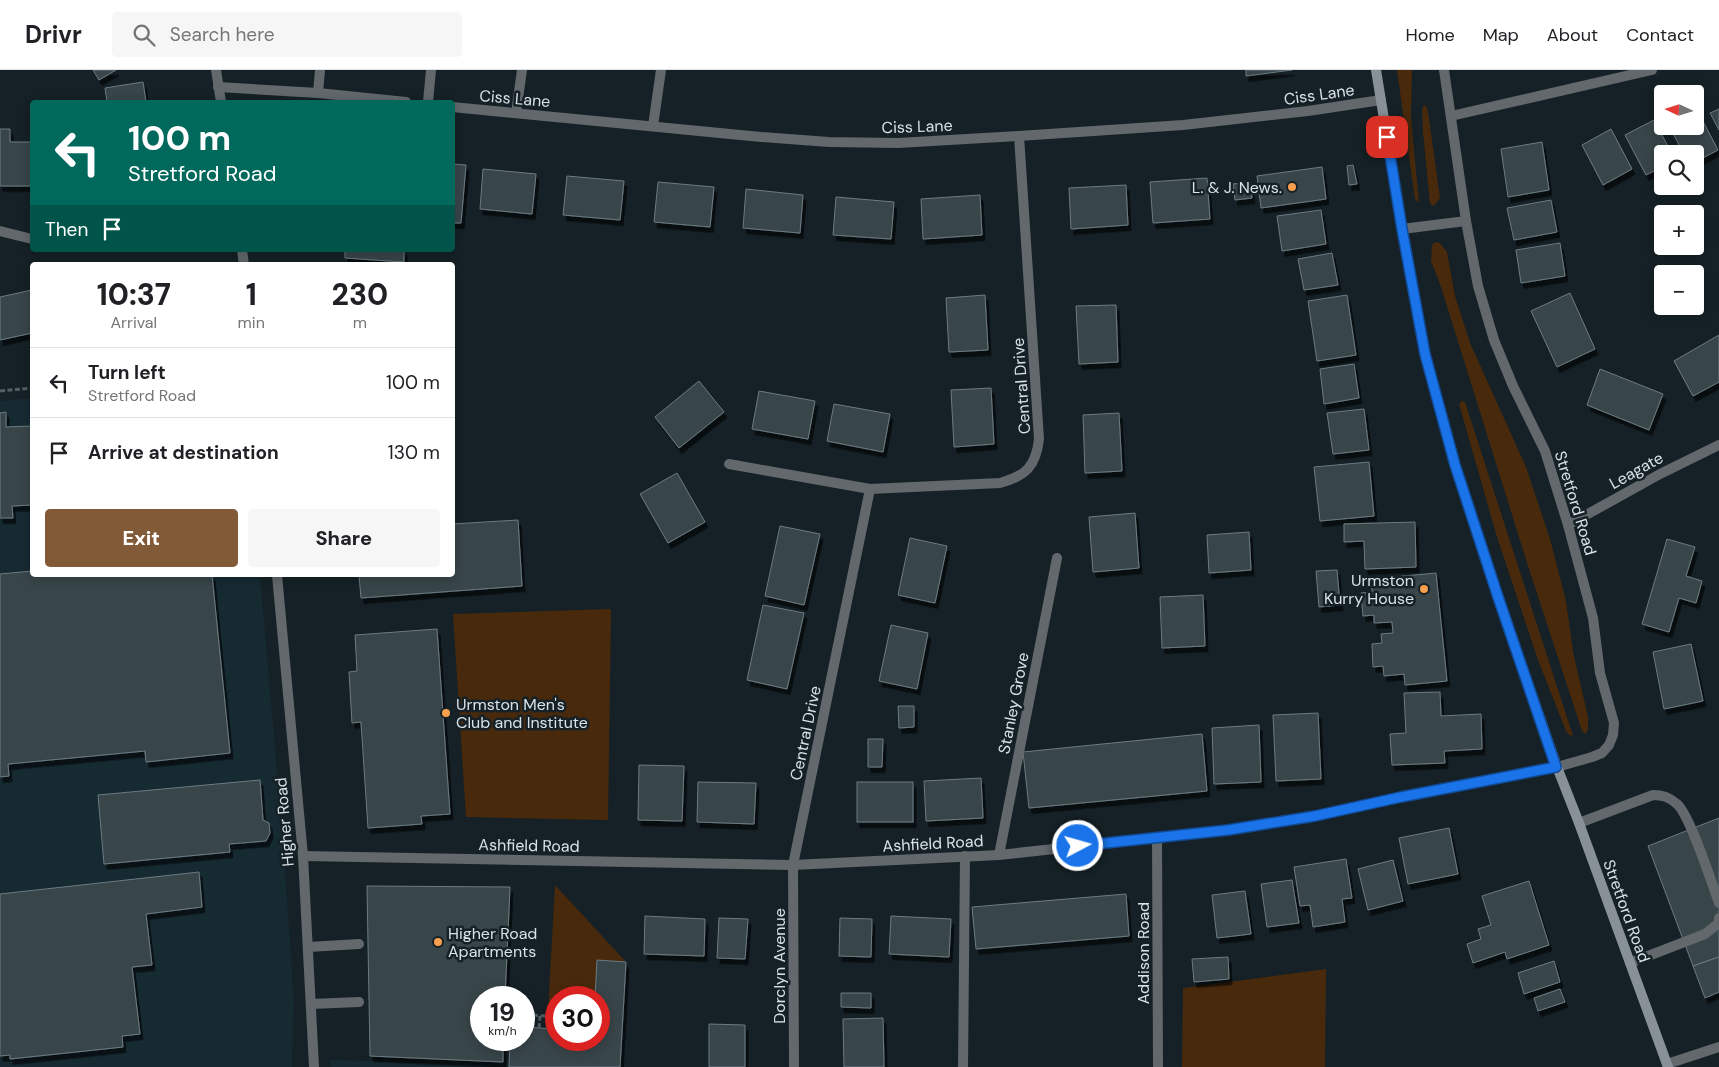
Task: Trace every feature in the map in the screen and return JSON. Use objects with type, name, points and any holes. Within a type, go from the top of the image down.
[{"type":"main road","name":"Stretford Road","points":[[1376,70],[1425,354],[1455,465],[1556,767],[1579,823],[1667,1066]]},
{"type":"street","points":[[216,70],[221,100]]},
{"type":"street","points":[[318,93],[320,70]]},
{"type":"street","points":[[428,100],[431,70]]},
{"type":"street","points":[[516,113],[522,70]]},
{"type":"street","points":[[653,126],[661,70]]},
{"type":"street","name":"Stretford Road","points":[[1444,70],[1466,221],[1478,286],[1494,340],[1513,386],[1545,451],[1568,525],[1593,618],[1600,672],[1614,723],[1613,735],[1609,745],[1602,753],[1592,758],[1556,767]]},
{"type":"street","points":[[1451,116],[1652,70]]},
{"type":"street","points":[[218,87],[318,93],[386,100]]},
{"type":"street","name":"Ciss Lane","points":[[455,107],[761,137],[829,142],[898,143],[1217,121],[1308,111],[1381,100]]},
{"type":"street","name":"Central Drive","points":[[729,464],[870,489],[1000,483],[1015,478],[1028,468],[1037,455],[1039,439],[1019,136]]},
{"type":"street","points":[[1402,229],[1466,221]]},
{"type":"street","points":[[0,231],[30,238]]},
{"type":"street","name":"Leagate","points":[[1568,525],[1660,474],[1719,445]]},
{"type":"street","name":"Central Drive","points":[[793,865],[870,489]]},
{"type":"street","name":"Stanley Grove","points":[[999,855],[1057,558]]},
{"type":"street","name":"Higher Road","points":[[277,577],[303,856],[314,1067]]},
{"type":"street","name":"Ashfield Road","points":[[303,856],[793,865],[999,855],[1228,830],[1315,816],[1556,767]]},
{"type":"street","points":[[1579,823],[1653,795],[1665,796],[1679,805],[1688,821],[1719,903]]},
{"type":"street","name":"Addison Road","points":[[1157,838],[1158,1067]]},
{"type":"street","points":[[963,1067],[965,856]]},
{"type":"street","name":"Dorclyn Avenue","points":[[793,865],[794,1067]]},
{"type":"street","points":[[1630,963],[1705,934],[1719,923],[1719,918]]},
{"type":"street","points":[[308,947],[359,944]]},
{"type":"street","points":[[311,1004],[359,1002]]},
{"type":"street","points":[[1667,1066],[1719,1047]]},
{"type":"path","points":[[0,391],[30,388]]},
{"type":"path","points":[[535,1015],[545,1016]]},
{"type":"path","points":[[540,1016],[540,1028]]},
{"type":"shaded area","points":[[1397,70],[1412,70],[1411,117],[1419,203],[1415,199]]},
{"type":"shaded area","points":[[1424,105],[1428,112],[1440,198],[1434,206],[1430,204],[1423,132],[1422,109]]},
{"type":"shaded area","points":[[1435,242],[1440,243],[1447,252],[1455,296],[1470,343],[1526,467],[1550,539],[1566,601],[1573,652],[1588,717],[1586,734],[1582,731],[1441,287],[1431,261],[1432,245]]},
{"type":"shaded area","points":[[30,398],[30,577],[260,577],[283,840],[294,1002],[292,1067],[0,1067],[0,401]]},
{"type":"shaded area","points":[[1462,401],[1465,402],[1573,736],[1569,735],[1566,731],[1538,660],[1497,537],[1459,404]]},
{"type":"shaded area","points":[[611,609],[608,820],[466,817],[453,614]]},
{"type":"shaded area","points":[[555,885],[626,962],[597,960],[596,986],[549,986]]},
{"type":"shaded area","points":[[1326,969],[1325,1067],[1182,1067],[1183,988]]},
{"type":"shaded area","points":[[330,1060],[509,1065],[509,1067],[331,1067]]},
{"type":"building","points":[[93,70],[116,70],[99,80]]},
{"type":"building","points":[[1246,70],[1292,70],[1246,76]]},
{"type":"building","points":[[143,82],[146,100],[107,100],[105,88]]},
{"type":"building","points":[[1719,109],[1719,130],[1710,113]]},
{"type":"building","points":[[1654,120],[1654,135],[1662,135],[1667,145],[1654,145],[1654,171],[1646,175],[1625,135]]},
{"type":"building","points":[[1704,123],[1718,150],[1704,157],[1704,145],[1679,145],[1674,135],[1704,135]]},
{"type":"building","points":[[0,129],[10,129],[10,142],[30,142],[30,186],[0,186]]},
{"type":"building","points":[[1611,129],[1632,169],[1603,185],[1582,145]]},
{"type":"building","points":[[1542,142],[1549,190],[1508,197],[1501,149]]},
{"type":"building","points":[[455,164],[466,165],[461,223],[455,223]]},
{"type":"building","points":[[1353,165],[1357,184],[1349,185],[1347,166]]},
{"type":"building","name":"L. & J. News.","points":[[1322,167],[1326,199],[1261,208],[1257,176]]},
{"type":"building","points":[[483,169],[536,174],[532,214],[480,209]]},
{"type":"building","points":[[567,176],[624,181],[620,220],[563,215]]},
{"type":"building","points":[[1207,178],[1210,219],[1153,223],[1150,182]]},
{"type":"building","points":[[658,182],[714,187],[710,227],[654,222]]},
{"type":"building","points":[[1250,182],[1252,198],[1235,200],[1233,184]]},
{"type":"building","points":[[1126,185],[1128,225],[1071,229],[1069,188]]},
{"type":"building","points":[[746,189],[803,195],[800,233],[743,228]]},
{"type":"building","points":[[980,195],[982,235],[923,239],[921,199]]},
{"type":"building","points":[[836,197],[894,202],[891,239],[833,235]]},
{"type":"building","points":[[1551,200],[1557,232],[1514,240],[1507,208]]},
{"type":"building","points":[[1321,210],[1326,244],[1282,251],[1277,216]]},
{"type":"building","points":[[1560,243],[1565,276],[1521,283],[1516,250]]},
{"type":"building","points":[[345,252],[404,252],[404,262],[345,258]]},
{"type":"building","points":[[1332,253],[1338,285],[1304,290],[1298,259]]},
{"type":"building","points":[[30,290],[30,333],[0,340],[0,297]]},
{"type":"building","points":[[1570,293],[1595,349],[1557,367],[1531,311]]},
{"type":"building","points":[[985,295],[988,350],[949,352],[946,298]]},
{"type":"building","points":[[1347,295],[1356,355],[1317,361],[1308,301]]},
{"type":"building","points":[[1116,305],[1118,362],[1079,364],[1076,306]]},
{"type":"building","points":[[1719,335],[1719,382],[1693,396],[1674,361]]},
{"type":"building","points":[[1354,364],[1359,398],[1324,404],[1320,369]]},
{"type":"building","points":[[1600,369],[1663,394],[1649,430],[1587,405]]},
{"type":"building","points":[[699,381],[724,412],[679,448],[655,417]]},
{"type":"building","points":[[991,388],[994,444],[954,447],[951,390]]},
{"type":"building","points":[[759,391],[815,401],[808,439],[752,429]]},
{"type":"building","points":[[834,404],[890,414],[883,452],[827,441]]},
{"type":"building","points":[[1364,409],[1369,450],[1333,454],[1327,413]]},
{"type":"building","points":[[6,412],[6,427],[30,426],[30,505],[12,506],[13,518],[0,518],[0,413]]},
{"type":"building","points":[[1119,413],[1122,471],[1085,473],[1083,415]]},
{"type":"building","points":[[1369,462],[1374,516],[1320,521],[1314,467]]},
{"type":"building","points":[[677,473],[705,522],[668,543],[640,494]]},
{"type":"building","points":[[1135,513],[1139,568],[1093,572],[1089,517]]},
{"type":"building","points":[[518,520],[522,586],[361,598],[359,577],[455,577],[455,524]]},
{"type":"building","points":[[1415,522],[1416,567],[1365,569],[1364,541],[1344,542],[1344,524]]},
{"type":"building","points":[[780,526],[820,534],[804,605],[765,596]]},
{"type":"building","points":[[1249,532],[1251,570],[1209,573],[1207,535]]},
{"type":"building","points":[[910,538],[947,546],[935,603],[898,595]]},
{"type":"building","points":[[1667,539],[1695,547],[1686,576],[1702,581],[1696,603],[1679,598],[1669,632],[1642,624]]},
{"type":"building","points":[[1337,570],[1340,605],[1319,607],[1316,571]]},
{"type":"building","points":[[30,571],[30,577],[212,577],[230,753],[146,762],[145,751],[8,764],[9,776],[0,777],[0,574]]},
{"type":"building","points":[[1436,573],[1447,681],[1405,685],[1404,674],[1384,676],[1383,666],[1373,667],[1372,644],[1382,643],[1381,634],[1393,633],[1392,622],[1374,623],[1374,615],[1363,616],[1361,593],[1372,592],[1371,579]]},
{"type":"building","points":[[1203,595],[1205,646],[1162,648],[1160,597]]},
{"type":"building","points":[[763,605],[804,613],[787,689],[747,680]]},
{"type":"building","points":[[891,625],[928,633],[917,689],[879,681]]},
{"type":"building","points":[[437,629],[450,814],[421,816],[422,824],[368,828],[361,722],[352,723],[349,672],[357,671],[355,635]]},
{"type":"building","points":[[1691,644],[1703,701],[1664,709],[1653,652]]},
{"type":"building","points":[[1440,692],[1441,716],[1481,714],[1482,749],[1444,751],[1445,763],[1392,765],[1390,734],[1406,733],[1404,693]]},
{"type":"building","points":[[898,706],[914,706],[914,727],[899,728]]},
{"type":"building","points":[[1318,713],[1321,779],[1276,781],[1273,715]]},
{"type":"building","points":[[1259,725],[1261,782],[1214,784],[1212,728]]},
{"type":"building","points":[[1202,734],[1207,791],[1029,808],[1023,752]]},
{"type":"building","points":[[868,739],[883,739],[882,767],[868,767]]},
{"type":"building","points":[[639,765],[684,766],[682,821],[638,820]]},
{"type":"building","points":[[981,778],[983,818],[926,821],[924,781]]},
{"type":"building","points":[[260,780],[263,820],[269,823],[270,833],[266,841],[229,844],[230,852],[104,864],[98,795]]},
{"type":"building","points":[[698,782],[756,783],[754,824],[697,822]]},
{"type":"building","points":[[857,782],[913,782],[913,822],[857,822]]},
{"type":"building","points":[[1719,818],[1719,957],[1693,966],[1648,846]]},
{"type":"building","points":[[1449,828],[1458,874],[1408,884],[1399,838]]},
{"type":"building","points":[[1346,859],[1352,898],[1342,899],[1345,922],[1313,927],[1310,905],[1300,906],[1294,867]]},
{"type":"building","points":[[1393,860],[1403,901],[1368,910],[1358,869]]},
{"type":"building","points":[[199,872],[202,907],[146,914],[152,965],[132,967],[140,1034],[122,1036],[123,1047],[10,1059],[10,1055],[0,1056],[0,894]]},
{"type":"building","points":[[1292,880],[1299,923],[1267,927],[1261,884]]},
{"type":"building","points":[[1529,881],[1549,945],[1507,959],[1505,952],[1473,963],[1467,944],[1481,939],[1478,929],[1491,925],[1482,896]]},
{"type":"building","name":"Higher Road Apartments","points":[[367,886],[510,887],[506,986],[470,986],[470,1051],[503,1051],[503,1062],[370,1056]]},
{"type":"building","points":[[1245,891],[1251,934],[1217,938],[1212,895]]},
{"type":"building","points":[[1126,894],[1129,936],[976,949],[972,907]]},
{"type":"building","points":[[645,916],[705,919],[704,956],[644,954]]},
{"type":"building","points":[[891,916],[951,919],[949,957],[889,954]]},
{"type":"building","points":[[719,918],[748,919],[745,959],[717,958]]},
{"type":"building","points":[[840,918],[872,919],[871,957],[839,956]]},
{"type":"building","points":[[1228,957],[1229,979],[1194,982],[1192,959]]},
{"type":"building","points":[[1719,957],[1719,992],[1705,998],[1693,966]]},
{"type":"building","points":[[597,960],[626,962],[620,1067],[509,1067],[510,1051],[535,1051],[535,1028],[545,1028],[545,1051],[610,1051],[610,986],[596,986]]},
{"type":"building","points":[[1554,961],[1560,982],[1524,994],[1518,973]]},
{"type":"building","points":[[1560,989],[1565,1002],[1538,1011],[1534,998]]},
{"type":"building","points":[[841,993],[871,993],[871,1008],[841,1007]]},
{"type":"building","points":[[883,1018],[884,1067],[844,1067],[843,1019]]},
{"type":"building","points":[[709,1024],[745,1025],[745,1067],[709,1067]]},
{"type":"place","name":"L. & J. News.","points":[[1292,187]]},
{"type":"place","name":"Urmston Kurry House","points":[[1424,589]]},
{"type":"place","name":"Urmston Men's Club and Institute","points":[[446,713]]},
{"type":"place","name":"Higher Road Apartments","points":[[438,942]]},
{"type":"route","points":[[1078,846],[1228,830],[1315,816],[1556,767],[1455,465],[1425,354],[1387,137]]}]
